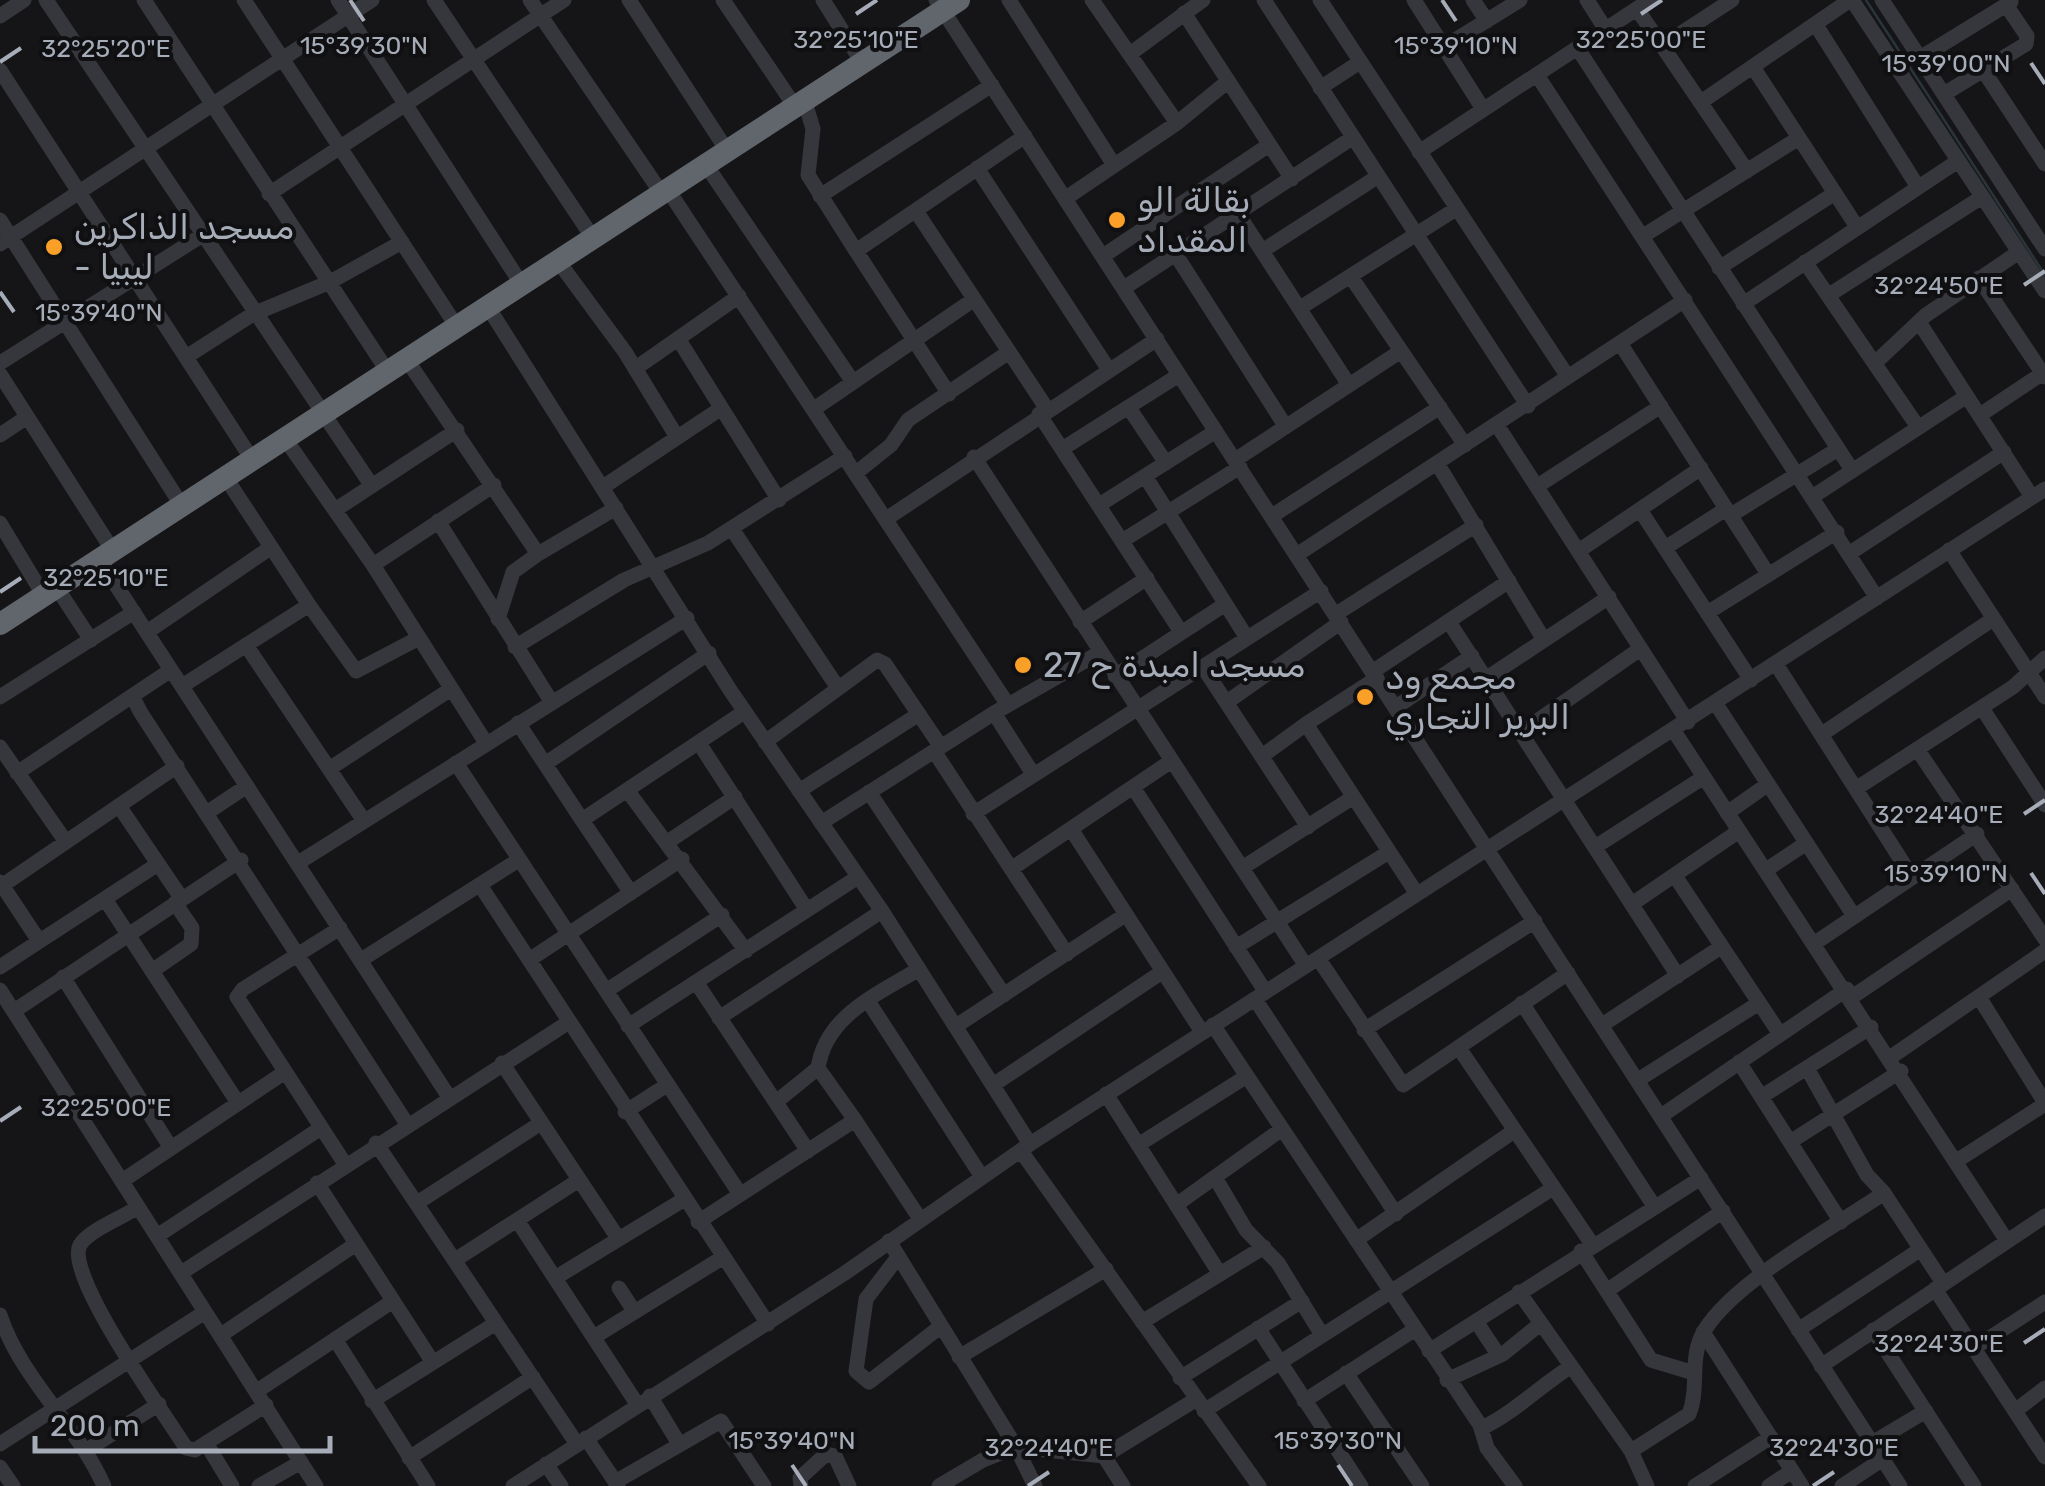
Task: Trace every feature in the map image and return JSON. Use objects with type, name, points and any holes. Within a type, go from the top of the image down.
[{"type":"highway","points":[[0,624],[863,64],[946,4]]},
{"type":"street","points":[[0,16],[24,0]]},
{"type":"street","points":[[46,0],[253,314],[372,486]]},
{"type":"street","points":[[144,0],[330,282],[398,366],[457,430],[538,554]]},
{"type":"street","points":[[244,0],[457,327]]},
{"type":"street","points":[[338,0],[522,285]]},
{"type":"street","points":[[6,241],[372,0]]},
{"type":"street","points":[[434,0],[593,238]]},
{"type":"street","points":[[530,0],[814,408],[1001,709],[1033,774]]},
{"type":"street","points":[[270,194],[564,0]]},
{"type":"street","points":[[629,0],[728,152]]},
{"type":"street","points":[[723,0],[800,105],[813,132],[806,165],[820,196],[949,394]]},
{"type":"street","points":[[823,0],[863,64]]},
{"type":"street","points":[[1008,0],[1114,165]]},
{"type":"street","points":[[1092,0],[1177,124]]},
{"type":"street","points":[[1130,54],[1203,0]]},
{"type":"street","points":[[1264,0],[1528,406]]},
{"type":"street","points":[[1320,0],[1568,377]]},
{"type":"street","points":[[1414,0],[1483,109]]},
{"type":"street","points":[[1474,0],[1487,20]]},
{"type":"street","points":[[1444,47],[1520,0]]},
{"type":"street","points":[[1587,0],[1606,30]]},
{"type":"street","points":[[1662,45],[1732,0]]},
{"type":"street","points":[[1701,102],[1851,0],[2045,291]]},
{"type":"street","points":[[1888,2],[1920,58],[2044,244]]},
{"type":"street","points":[[1920,58],[2010,3],[2027,41],[1944,94]]},
{"type":"street","points":[[946,4],[992,85],[1900,1486]]},
{"type":"street","points":[[1419,152],[1643,5],[1662,45],[1748,171]]},
{"type":"street","points":[[1184,13],[1292,178]]},
{"type":"street","points":[[1816,25],[1918,187]]},
{"type":"street","points":[[1578,49],[1852,470]]},
{"type":"street","points":[[1320,88],[1360,62]]},
{"type":"street","points":[[1753,66],[1857,227]]},
{"type":"street","points":[[0,70],[253,461]]},
{"type":"street","points":[[1983,70],[2045,164]]},
{"type":"street","points":[[1538,75],[1877,598]]},
{"type":"street","points":[[1066,198],[1177,124],[1227,82]]},
{"type":"street","points":[[820,196],[992,85]]},
{"type":"street","points":[[856,251],[1026,136]]},
{"type":"street","points":[[1124,288],[1352,138]]},
{"type":"street","points":[[1642,236],[1798,138]]},
{"type":"street","points":[[1103,256],[1270,145]]},
{"type":"street","points":[[1743,304],[1958,161]]},
{"type":"street","points":[[1968,176],[1988,161]]},
{"type":"street","points":[[706,165],[853,382]]},
{"type":"street","points":[[977,168],[1109,370]]},
{"type":"street","points":[[1262,251],[1377,176]]},
{"type":"street","points":[[1719,268],[1835,192]]},
{"type":"street","points":[[1829,295],[1982,197]]},
{"type":"street","points":[[1300,308],[1456,208]]},
{"type":"street","points":[[916,211],[1009,352],[1062,450],[1181,632]]},
{"type":"street","points":[[1238,214],[1349,385]]},
{"type":"street","points":[[0,220],[6,241],[66,321],[182,506]]},
{"type":"street","points":[[0,364],[201,236]]},
{"type":"street","points":[[186,358],[253,314],[330,282],[402,242]]},
{"type":"street","points":[[1875,363],[1919,322],[2020,252]]},
{"type":"street","points":[[1176,255],[1286,427]]},
{"type":"street","points":[[558,261],[636,368],[678,438]]},
{"type":"street","points":[[1806,262],[1918,427]]},
{"type":"street","points":[[1350,277],[1464,446]]},
{"type":"street","points":[[1979,278],[2044,375],[1980,414]]},
{"type":"street","points":[[636,368],[739,296]]},
{"type":"street","points":[[814,408],[974,300]]},
{"type":"street","points":[[1298,554],[1686,300]]},
{"type":"street","points":[[488,307],[744,712],[920,969],[993,1084],[1026,1147],[1180,1378],[1259,1486]]},
{"type":"street","points":[[513,1486],[768,1324],[1106,1094],[2039,493],[2004,452],[1919,322]]},
{"type":"street","points":[[886,519],[1157,339]]},
{"type":"street","points":[[679,340],[778,500]]},
{"type":"street","points":[[1620,343],[1768,574]]},
{"type":"street","points":[[856,473],[891,445],[908,420],[1009,352]]},
{"type":"street","points":[[1122,541],[1401,352]]},
{"type":"street","points":[[0,374],[106,555],[146,632],[449,1097]]},
{"type":"street","points":[[1062,450],[1179,375]]},
{"type":"street","points":[[1812,497],[1967,396]]},
{"type":"street","points":[[1539,485],[1661,406]]},
{"type":"street","points":[[1272,516],[1440,407]]},
{"type":"street","points":[[1128,408],[1166,462]]},
{"type":"street","points":[[604,487],[720,409]]},
{"type":"street","points":[[0,435],[27,417]]},
{"type":"street","points":[[1497,426],[1539,485],[1640,649],[1704,778],[1891,1057],[2007,1241]]},
{"type":"street","points":[[335,510],[457,430]]},
{"type":"street","points":[[1099,506],[1216,431]]},
{"type":"street","points":[[286,440],[373,565],[486,743]]},
{"type":"street","points":[[1665,548],[1838,449]]},
{"type":"street","points":[[1850,553],[2004,452]]},
{"type":"street","points":[[515,647],[651,565],[693,550],[732,528],[845,456]]},
{"type":"street","points":[[974,457],[1278,922],[1403,1086],[1568,973]]},
{"type":"street","points":[[1437,464],[1544,640]]},
{"type":"street","points":[[1580,550],[1701,468]]},
{"type":"street","points":[[1144,476],[1247,638]]},
{"type":"street","points":[[226,478],[356,672],[419,638]]},
{"type":"street","points":[[373,565],[494,485]]},
{"type":"street","points":[[498,619],[513,572],[616,508]]},
{"type":"street","points":[[1640,510],[1751,680]]},
{"type":"street","points":[[438,521],[551,701]]},
{"type":"street","points":[[0,522],[91,640]]},
{"type":"street","points":[[1227,702],[1339,618],[1476,525]]},
{"type":"street","points":[[732,528],[838,688]]},
{"type":"street","points":[[1707,613],[1836,532]]},
{"type":"street","points":[[146,632],[270,548]]},
{"type":"street","points":[[1949,550],[2045,697]]},
{"type":"street","points":[[1080,622],[1146,578]]},
{"type":"street","points":[[1262,756],[1509,581]]},
{"type":"street","points":[[974,814],[1321,590]]},
{"type":"street","points":[[1487,678],[1609,597]]},
{"type":"street","points":[[182,686],[309,605]]},
{"type":"street","points":[[1115,676],[1224,605]]},
{"type":"street","points":[[0,697],[134,612]]},
{"type":"street","points":[[298,862],[687,618]]},
{"type":"street","points":[[1822,734],[1993,619]]},
{"type":"street","points":[[1450,622],[1678,976]]},
{"type":"street","points":[[246,646],[364,821]]},
{"type":"street","points":[[1520,733],[1640,649]]},
{"type":"street","points":[[821,824],[1001,709],[1100,652]]},
{"type":"street","points":[[545,764],[709,653]]},
{"type":"street","points":[[1396,707],[1472,656]]},
{"type":"street","points":[[1857,788],[1982,708],[2045,658]]},
{"type":"street","points":[[765,742],[880,660],[919,714],[974,814],[1067,954]]},
{"type":"street","points":[[1776,664],[1912,876]]},
{"type":"street","points":[[1203,667],[1308,827]]},
{"type":"street","points":[[18,772],[171,670]]},
{"type":"street","points":[[329,769],[452,689]]},
{"type":"street","points":[[132,696],[408,1124]]},
{"type":"street","points":[[1716,704],[1854,916]]},
{"type":"street","points":[[1982,708],[2045,805]]},
{"type":"street","points":[[582,820],[744,712]]},
{"type":"street","points":[[799,790],[919,714]]},
{"type":"street","points":[[518,723],[630,892]]},
{"type":"street","points":[[1306,724],[1417,894]]},
{"type":"street","points":[[699,743],[807,910]]},
{"type":"street","points":[[0,748],[66,842]]},
{"type":"street","points":[[1891,1057],[2044,950],[1977,834],[1917,749]]},
{"type":"street","points":[[456,762],[740,1194]]},
{"type":"street","points":[[1011,869],[1170,762]]},
{"type":"street","points":[[39,941],[1,885],[177,766]]},
{"type":"street","points":[[1595,847],[1704,778]]},
{"type":"street","points":[[1727,813],[1767,785]]},
{"type":"street","points":[[208,812],[248,786]]},
{"type":"street","points":[[1133,787],[1236,947],[1260,995],[1396,1214]]},
{"type":"street","points":[[627,790],[682,859],[746,951]]},
{"type":"street","points":[[869,792],[1004,995]]},
{"type":"street","points":[[669,842],[734,797]]},
{"type":"street","points":[[1242,868],[1352,798]]},
{"type":"street","points":[[119,806],[158,864],[192,928],[192,944],[152,971]]},
{"type":"street","points":[[1071,830],[1162,972],[1247,1076],[1482,1428],[1487,1448],[1515,1486]]},
{"type":"street","points":[[1632,904],[1739,830]]},
{"type":"street","points":[[1815,943],[1977,834]]},
{"type":"street","points":[[1766,870],[1805,844]]},
{"type":"street","points":[[1236,947],[1389,852]]},
{"type":"street","points":[[529,960],[682,859]]},
{"type":"street","points":[[14,1011],[240,860]]},
{"type":"street","points":[[362,960],[518,860]]},
{"type":"street","points":[[0,967],[158,864]]},
{"type":"street","points":[[1675,876],[1780,1034]]},
{"type":"street","points":[[628,1026],[858,877]]},
{"type":"street","points":[[480,885],[625,1112],[768,1324]]},
{"type":"street","points":[[1660,1116],[1780,1034],[2012,890]]},
{"type":"street","points":[[105,899],[238,1103]]},
{"type":"street","points":[[718,1018],[882,910]]},
{"type":"street","points":[[956,1026],[1125,915]]},
{"type":"street","points":[[606,992],[722,916]]},
{"type":"street","points":[[1364,1030],[1534,921]]},
{"type":"street","points":[[340,928],[242,989],[237,998],[345,1164]]},
{"type":"street","points":[[1602,1026],[1721,947]]},
{"type":"street","points":[[776,1102],[818,1068],[828,1032],[920,969]]},
{"type":"street","points":[[993,1084],[1162,972]]},
{"type":"street","points":[[63,977],[171,1148]]},
{"type":"street","points":[[696,982],[808,1151]]},
{"type":"street","points":[[0,990],[316,1486]]},
{"type":"street","points":[[1958,1160],[2045,1104],[1979,998]]},
{"type":"street","points":[[868,1001],[982,1177]]},
{"type":"street","points":[[1638,1080],[1758,1002]]},
{"type":"street","points":[[1522,1003],[1654,1206]]},
{"type":"street","points":[[180,1273],[569,1022]]},
{"type":"street","points":[[1761,1097],[1871,1027]]},
{"type":"street","points":[[1459,1048],[1553,1188],[1651,1360],[1694,1373]]},
{"type":"street","points":[[1739,1062],[1840,1222]]},
{"type":"street","points":[[502,1063],[618,1238]]},
{"type":"street","points":[[818,1068],[920,1219]]},
{"type":"street","points":[[1807,1068],[1866,1176],[1884,1193],[1922,1249],[1974,1348],[2045,1457]]},
{"type":"street","points":[[122,1180],[285,1072]]},
{"type":"street","points":[[1790,1142],[1900,1072]]},
{"type":"street","points":[[1138,1145],[1247,1076]]},
{"type":"street","points":[[625,1112],[668,1085]]},
{"type":"street","points":[[1106,1094],[1220,1274]]},
{"type":"street","points":[[698,1222],[855,1120]]},
{"type":"street","points":[[417,1203],[541,1123]]},
{"type":"street","points":[[157,1236],[322,1128]]},
{"type":"street","points":[[1176,1206],[1282,1129]]},
{"type":"street","points":[[1356,1240],[1514,1131]]},
{"type":"street","points":[[376,1143],[533,1377],[617,1484],[678,1442],[721,1421],[764,1486]]},
{"type":"street","points":[[1429,1351],[1701,1178]]},
{"type":"street","points":[[1216,1179],[1246,1230],[1264,1247],[1322,1335]]},
{"type":"street","points":[[455,1260],[579,1180]]},
{"type":"street","points":[[317,1183],[432,1362]]},
{"type":"street","points":[[939,1486],[983,1460],[1016,1448],[1104,1456],[1280,1364],[1553,1188]]},
{"type":"street","points":[[1631,1451],[1689,1414],[1703,1332],[1762,1274],[1884,1193]]},
{"type":"street","points":[[556,1278],[683,1200]]},
{"type":"street","points":[[138,1207],[84,1242],[79,1254],[88,1294],[186,1448],[195,1450],[206,1443],[334,1340],[393,1301]]},
{"type":"street","points":[[1608,1290],[1723,1212]]},
{"type":"street","points":[[1821,1366],[2045,1216]]},
{"type":"street","points":[[518,1220],[594,1337],[678,1442]]},
{"type":"street","points":[[889,1241],[1016,1448],[1034,1486]]},
{"type":"street","points":[[221,1335],[356,1244]]},
{"type":"street","points":[[1142,1322],[1264,1247]]},
{"type":"street","points":[[1798,1330],[1922,1249]]},
{"type":"street","points":[[898,1257],[866,1300],[856,1371],[870,1382],[940,1327]]},
{"type":"street","points":[[594,1337],[722,1258]]},
{"type":"street","points":[[959,1357],[1106,1269]]},
{"type":"street","points":[[620,1288],[634,1311]]},
{"type":"street","points":[[1520,1292],[1631,1451],[1640,1483]]},
{"type":"street","points":[[1180,1378],[1302,1301]]},
{"type":"street","points":[[1974,1348],[2045,1302]]},
{"type":"street","points":[[0,1444],[205,1312]]},
{"type":"street","points":[[0,1315],[8,1338],[87,1450],[104,1486]]},
{"type":"street","points":[[1476,1321],[1499,1356]]},
{"type":"street","points":[[372,1401],[496,1323]]},
{"type":"street","points":[[1447,1380],[1499,1356],[1540,1324]]},
{"type":"street","points":[[1258,1328],[1361,1486]]},
{"type":"street","points":[[1304,1400],[1414,1330]]},
{"type":"street","points":[[1874,1330],[1974,1486]]},
{"type":"street","points":[[1703,1332],[1797,1479],[1770,1486]]},
{"type":"street","points":[[334,1340],[428,1486]]},
{"type":"street","points":[[1482,1428],[1517,1411],[1540,1387],[1570,1367]]},
{"type":"street","points":[[1346,1373],[1422,1486]]},
{"type":"street","points":[[409,1458],[533,1377]]},
{"type":"street","points":[[2014,1411],[2045,1388]]},
{"type":"street","points":[[87,1450],[159,1404]]},
{"type":"street","points":[[1872,1443],[1926,1411]]},
{"type":"street","points":[[1695,1486],[1771,1436]]},
{"type":"street","points":[[206,1443],[232,1486]]},
{"type":"street","points":[[801,1486],[800,1478],[826,1454],[834,1456],[850,1486]]},
{"type":"street","points":[[1104,1456],[1124,1486]]},
{"type":"street","points":[[1842,1486],[1883,1460]]},
{"type":"street","points":[[259,1486],[301,1462]]},
{"type":"street","points":[[546,1464],[561,1486]]},
{"type":"street","points":[[0,1466],[13,1486]]},
{"type":"waterway","points":[[1866,0],[2045,275]]},
{"type":"place","name":"بقالة الو المقداد","points":[[1117,220]]},
{"type":"place","name":"مسجد الذاكرين - ليبيا","points":[[54,247]]},
{"type":"place","name":"مسجد امبدة ح 27","points":[[1023,665]]},
{"type":"place","name":"مجمع ود البرير التجاري","points":[[1365,697]]}]
